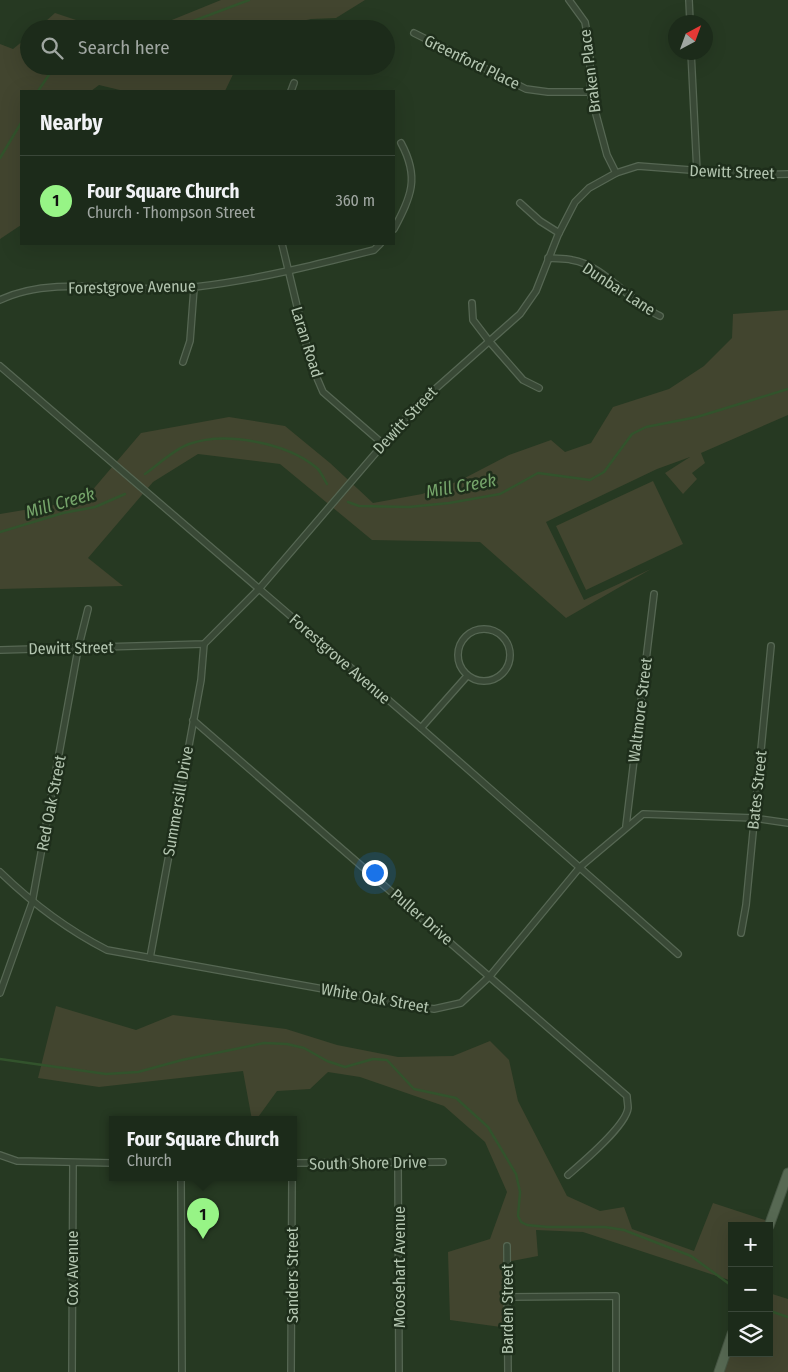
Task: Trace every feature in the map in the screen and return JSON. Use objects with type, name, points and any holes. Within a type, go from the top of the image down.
[{"type":"main road","points":[[770,1222],[788,1173]]},
{"type":"main road","points":[[718,1372],[728,1345]]},
{"type":"street","name":"Braken Place","points":[[569,0],[585,22],[590,50],[590,92],[607,155],[616,173]]},
{"type":"street","points":[[689,0],[690,15]]},
{"type":"street","name":"Greenford Place","points":[[414,33],[526,89],[548,92],[590,92]]},
{"type":"street","points":[[691,60],[697,172]]},
{"type":"street","points":[[290,90],[294,83]]},
{"type":"street","points":[[395,227],[409,200],[413,183],[410,159],[401,143]]},
{"type":"street","name":"Dewitt Street","points":[[0,650],[204,644],[259,589],[416,406],[520,314],[536,291],[548,258],[575,202],[589,188],[616,173],[638,166],[697,172],[788,174]]},
{"type":"street","points":[[520,203],[540,221],[559,233]]},
{"type":"street","name":"Laran Road","points":[[282,245],[287,272],[311,364],[323,392],[383,444]]},
{"type":"street","name":"Forestgrove Avenue","points":[[0,300],[14,294],[45,288],[194,288],[287,272],[374,250],[379,245]]},
{"type":"street","name":"Dunbar Lane","points":[[548,258],[573,260],[592,268],[644,309],[660,316]]},
{"type":"street","points":[[183,362],[190,341],[194,288]]},
{"type":"street","points":[[472,303],[473,320],[489,341],[523,380],[539,388]]},
{"type":"street","points":[[0,375],[2,368]]},
{"type":"street","name":"Forestgrove Avenue","points":[[2,368],[421,728],[678,954]]},
{"type":"street","name":"Waltmore Street","points":[[626,826],[654,594]]},
{"type":"street","name":"Red Oak Street","points":[[0,992],[32,903],[78,649],[88,609]]},
{"type":"street","points":[[481,629],[494,631],[503,637],[510,655],[508,666],[496,679],[486,682],[467,676],[459,666],[457,657],[460,643],[471,632],[481,629]]},
{"type":"street","name":"Summersill Drive","points":[[150,958],[200,680],[204,644]]},
{"type":"street","name":"Bates Street","points":[[741,933],[771,646]]},
{"type":"street","points":[[421,728],[467,676]]},
{"type":"street","name":"Puller Drive","points":[[193,720],[627,1096],[628,1109],[621,1121],[589,1159],[568,1175]]},
{"type":"street","name":"White Oak Street","points":[[0,872],[32,903],[74,933],[106,950],[434,1009],[461,1003],[490,976],[580,867],[642,814],[754,818],[788,823]]},
{"type":"street","points":[[0,1155],[17,1161],[109,1163]]},
{"type":"street","name":"Moosehart Avenue","points":[[398,1162],[399,1372]]},
{"type":"street","name":"South Shore Drive","points":[[297,1163],[443,1162]]},
{"type":"street","name":"Cox Avenue","points":[[72,1372],[73,1163]]},
{"type":"street","points":[[181,1181],[182,1372]]},
{"type":"street","name":"Sanders Street","points":[[291,1372],[292,1181]]},
{"type":"street","name":"Barden Street","points":[[507,1246],[508,1372]]},
{"type":"street","points":[[508,1297],[616,1296],[616,1372]]},
{"type":"green space","points":[[221,0],[365,0],[336,18],[307,20],[172,20]]},
{"type":"green space","points":[[55,13],[76,20],[47,20]]},
{"type":"green space","points":[[20,43],[20,75],[233,75],[225,90],[120,90],[99,85],[92,90],[20,90],[20,226],[0,239],[0,44],[13,49]]},
{"type":"green space","points":[[788,310],[788,415],[701,453],[705,463],[692,473],[697,479],[683,494],[665,473],[690,457],[657,469],[546,522],[584,600],[651,569],[566,618],[480,542],[372,540],[280,464],[198,454],[153,482],[88,558],[123,586],[0,589],[0,514],[84,500],[141,433],[229,417],[285,426],[330,463],[373,503],[422,494],[459,481],[509,455],[551,440],[565,452],[591,443],[613,407],[669,389],[704,366],[732,338],[733,314]]},
{"type":"green space","points":[[653,481],[683,544],[586,590],[556,526]]},
{"type":"green space","points":[[56,1006],[136,1030],[173,1015],[286,1029],[337,1045],[398,1057],[453,1056],[490,1041],[509,1060],[518,1101],[567,1196],[600,1211],[624,1207],[632,1229],[694,1251],[713,1203],[771,1222],[728,1222],[728,1280],[583,1232],[536,1230],[538,1256],[507,1262],[508,1328],[450,1320],[448,1252],[490,1239],[507,1192],[485,1142],[444,1106],[360,1077],[328,1072],[310,1089],[277,1091],[259,1116],[251,1116],[243,1071],[99,1087],[38,1078]]},
{"type":"green space","points":[[773,1294],[788,1299],[788,1372],[718,1372],[728,1345],[728,1357],[773,1357]]},
{"type":"waterway","points":[[196,20],[249,0]]},
{"type":"waterway","points":[[39,90],[49,75]]},
{"type":"waterway","points":[[0,158],[20,125]]},
{"type":"waterway","name":"Mill Creek","points":[[348,502],[359,506],[409,507],[449,503],[500,494],[538,473],[590,480],[604,472],[632,434],[646,427],[697,417],[788,389]]},
{"type":"waterway","name":"Mill Creek","points":[[145,474],[172,453],[189,444],[204,440],[238,439],[273,446],[304,459],[317,468],[327,484]]},
{"type":"waterway","name":"Mill Creek","points":[[0,532],[63,513],[95,507],[125,494]]},
{"type":"waterway","points":[[0,1059],[106,1074],[138,1072],[182,1060],[264,1043],[287,1044],[304,1048],[327,1061],[345,1067],[373,1059],[387,1060],[414,1089],[456,1098],[488,1127],[516,1174],[520,1192],[518,1216],[521,1222],[527,1225],[547,1227],[605,1227],[624,1230],[691,1256],[728,1283]]},
{"type":"waterway","points":[[773,1312],[788,1317]]},
{"type":"place","name":"Four Square Church","points":[[203,1239]]}]
